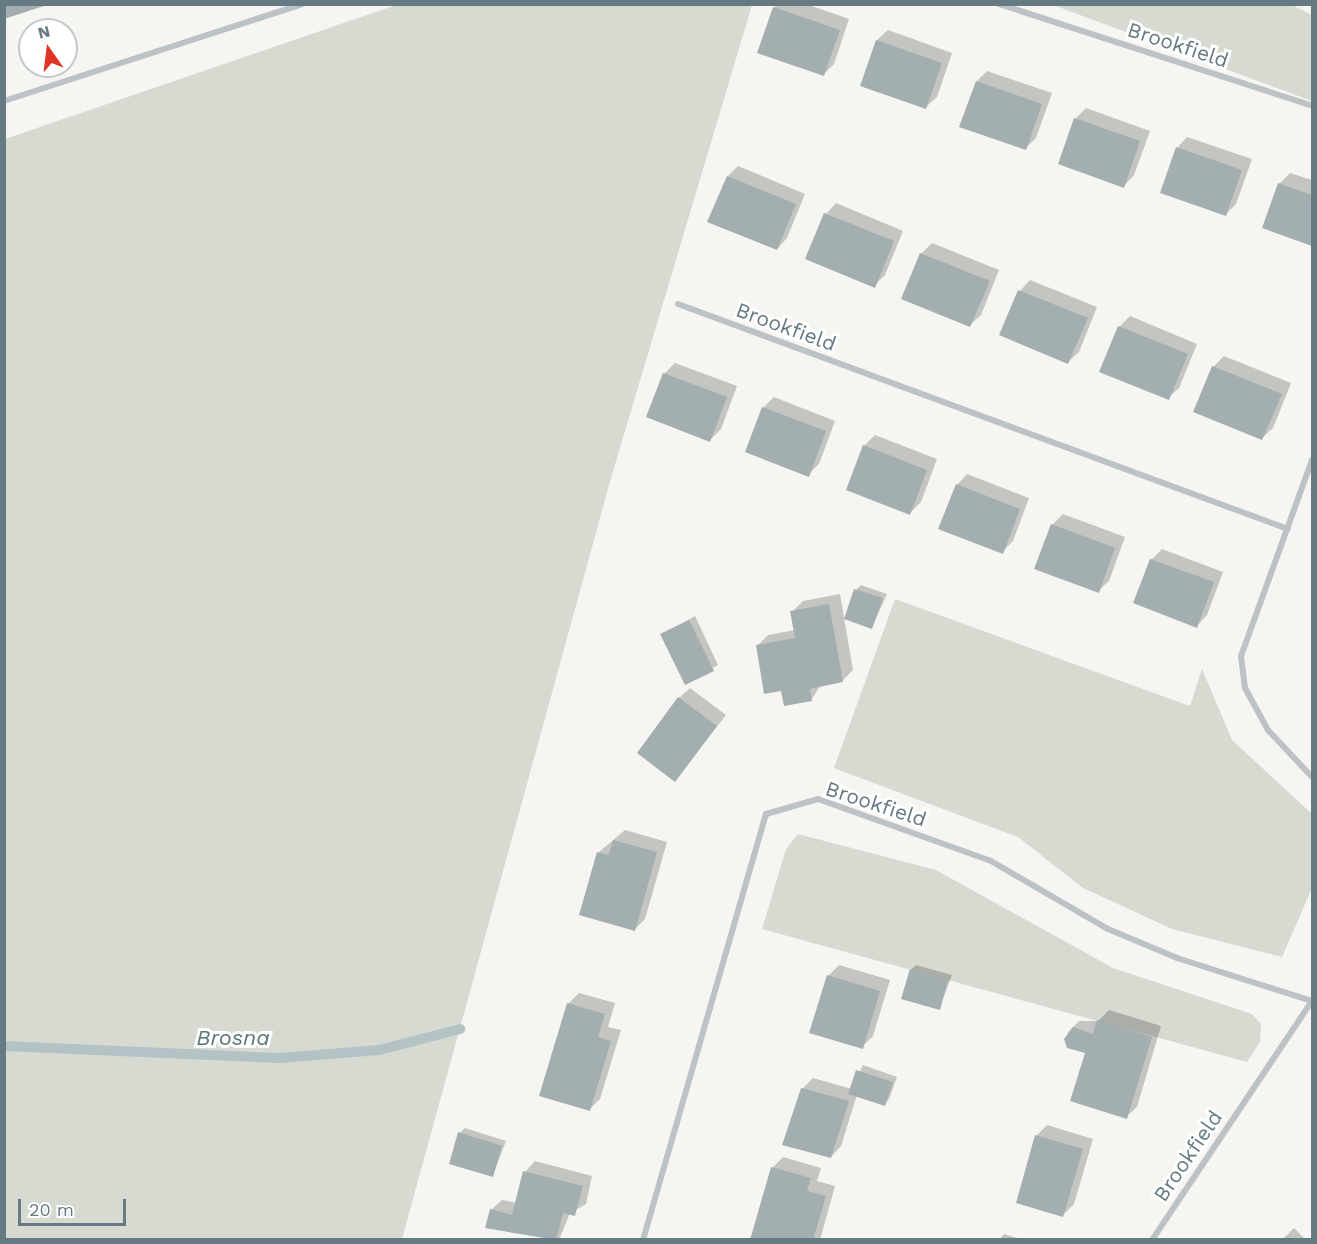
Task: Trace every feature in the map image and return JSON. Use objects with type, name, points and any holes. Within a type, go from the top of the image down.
[{"type":"street","points":[[4,101],[302,4]]},
{"type":"street","name":"Brookfield","points":[[999,4],[1312,106]]},
{"type":"street","name":"Brookfield","points":[[678,304],[1288,529]]},
{"type":"street","points":[[1312,460],[1241,656],[1245,688],[1268,730],[1312,777]]},
{"type":"street","name":"Brookfield","points":[[643,1239],[766,814],[818,798],[991,861],[1108,929],[1177,958],[1312,1001],[1152,1239]]},
{"type":"shaded area","points":[[399,4],[752,5],[611,478],[402,1239],[5,1239],[5,139]]},
{"type":"shaded area","points":[[1053,5],[1292,5],[1312,15],[1312,101]]},
{"type":"shaded area","points":[[895,599],[1190,706],[1202,669],[1232,740],[1312,814],[1312,888],[1282,957],[1172,929],[1083,888],[1018,837],[834,768]]},
{"type":"shaded area","points":[[798,834],[936,870],[1113,968],[1252,1014],[1261,1024],[1260,1042],[1247,1062],[762,929],[786,849]]},
{"type":"building","points":[[4,4],[47,4],[47,5],[4,19]]},
{"type":"building","points":[[773,7],[840,30],[824,76],[757,53]]},
{"type":"building","points":[[876,40],[942,63],[926,109],[860,86]]},
{"type":"building","points":[[976,81],[1042,104],[1026,150],[959,127]]},
{"type":"building","points":[[1074,118],[1140,141],[1124,188],[1058,164]]},
{"type":"building","points":[[1176,147],[1242,170],[1226,216],[1160,193]]},
{"type":"building","points":[[727,176],[796,204],[777,250],[707,222]]},
{"type":"building","points":[[1278,183],[1312,195],[1312,246],[1262,228]]},
{"type":"building","points":[[824,213],[894,241],[875,288],[805,259]]},
{"type":"building","points":[[920,253],[990,281],[970,327],[901,299]]},
{"type":"building","points":[[1018,290],[1088,318],[1068,364],[999,335]]},
{"type":"building","points":[[1118,326],[1188,354],[1169,400],[1099,372]]},
{"type":"building","points":[[1212,366],[1282,394],[1262,440],[1193,412]]},
{"type":"building","points":[[663,373],[727,397],[710,442],[646,417]]},
{"type":"building","points":[[762,407],[826,431],[809,477],[745,452]]},
{"type":"building","points":[[863,445],[927,470],[910,515],[846,490]]},
{"type":"building","points":[[956,484],[1020,509],[1003,554],[938,529]]},
{"type":"building","points":[[1051,524],[1115,548],[1099,593],[1034,569]]},
{"type":"building","points":[[1150,559],[1214,582],[1197,628],[1133,603]]},
{"type":"building","points":[[854,589],[883,598],[872,629],[844,619]]},
{"type":"building","points":[[829,604],[843,682],[810,689],[812,701],[784,706],[781,691],[764,694],[756,645],[795,638],[790,611]]},
{"type":"building","points":[[689,620],[714,671],[685,685],[660,634]]},
{"type":"building","points":[[678,697],[717,726],[675,782],[637,753]]},
{"type":"building","points":[[613,840],[657,852],[635,931],[579,915],[597,852],[609,855]]},
{"type":"building","points":[[910,969],[948,980],[940,1010],[901,999]]},
{"type":"building","points":[[827,975],[880,991],[863,1049],[809,1033]]},
{"type":"building","points":[[567,1003],[605,1014],[598,1037],[611,1041],[590,1111],[539,1096]]},
{"type":"building","points":[[1097,1020],[1152,1037],[1127,1119],[1070,1101],[1085,1053],[1067,1048],[1064,1039],[1073,1027],[1093,1034]]},
{"type":"building","points":[[856,1070],[893,1082],[885,1106],[848,1094]]},
{"type":"building","points":[[801,1088],[849,1101],[831,1158],[782,1145]]},
{"type":"building","points":[[458,1132],[502,1146],[493,1177],[449,1164]]},
{"type":"building","points":[[1035,1135],[1083,1149],[1063,1217],[1016,1203]]},
{"type":"building","points":[[771,1167],[811,1178],[807,1191],[826,1196],[813,1240],[750,1240]]},
{"type":"building","points":[[523,1171],[583,1186],[575,1216],[563,1213],[556,1240],[485,1228],[490,1209],[512,1215]]},
{"type":"waterway","name":"Brosna","points":[[4,1046],[280,1058],[379,1050],[460,1029]]}]
